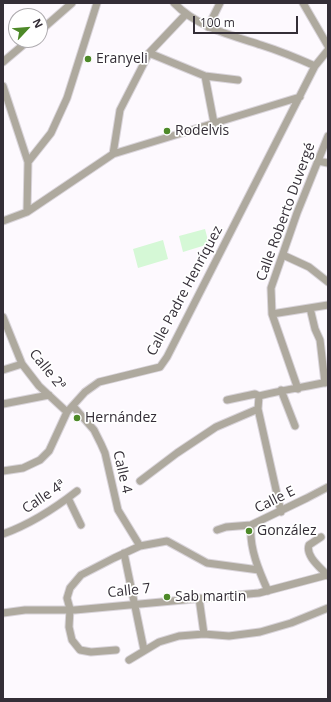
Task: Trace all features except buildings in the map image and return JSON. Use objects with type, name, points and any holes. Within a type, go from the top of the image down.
[{"type":"street","points":[[48,24],[72,3]]},
{"type":"street","points":[[28,162],[51,133],[67,98],[97,3]]},
{"type":"street","points":[[174,3],[186,14],[208,27],[288,54],[316,66]]},
{"type":"street","points":[[208,27],[220,3]]},
{"type":"street","points":[[304,3],[328,46]]},
{"type":"street","points":[[113,154],[120,110],[150,53],[186,14]]},
{"type":"street","points":[[3,62],[20,48]]},
{"type":"street","name":"Calle Padre Henríquez","points":[[3,471],[27,467],[40,460],[49,451],[67,412],[85,392],[99,382],[160,367],[167,357],[316,66],[328,50]]},
{"type":"street","points":[[150,53],[205,76],[238,80]]},
{"type":"street","points":[[205,76],[214,122]]},
{"type":"street","points":[[3,86],[28,162],[27,212]]},
{"type":"street","points":[[3,220],[27,212],[113,154],[300,97]]},
{"type":"street","name":"Calle Roberto Duvergé","points":[[298,389],[272,314],[271,288],[297,212],[328,136]]},
{"type":"street","points":[[318,161],[328,163]]},
{"type":"street","points":[[283,255],[309,267],[328,282]]},
{"type":"street","points":[[272,314],[328,305]]},
{"type":"street","points":[[227,400],[255,394],[259,396],[282,390],[298,389],[327,382],[320,340],[310,308]]},
{"type":"street","name":"Calle 2ª","points":[[3,317],[22,364],[39,386],[67,412]]},
{"type":"street","points":[[3,370],[22,364]]},
{"type":"street","points":[[282,390],[295,426]]},
{"type":"street","points":[[3,404],[49,395]]},
{"type":"street","points":[[259,396],[258,409],[281,512]]},
{"type":"street","name":"Calle 4","points":[[74,406],[94,430],[101,444],[105,453],[118,510],[140,546]]},
{"type":"street","points":[[140,481],[177,453],[216,427],[258,409]]},
{"type":"street","name":"Calle E","points":[[268,591],[259,570],[252,544],[251,525],[281,512],[328,486]]},
{"type":"street","name":"Calle 4ª","points":[[3,534],[23,527],[48,513],[77,491]]},
{"type":"street","points":[[68,498],[81,525]]},
{"type":"street","points":[[217,530],[226,527],[251,525]]},
{"type":"street","points":[[321,537],[309,545],[307,549],[310,556],[327,576]]},
{"type":"street","points":[[116,650],[91,652],[80,650],[72,640],[69,627],[70,609],[67,598],[70,588],[81,575],[140,546],[167,541],[207,562],[259,570]]},
{"type":"street","points":[[124,554],[136,603],[144,650]]},
{"type":"street","name":"Calle 7","points":[[3,612],[70,609],[259,593],[327,576]]},
{"type":"street","points":[[199,598],[204,634]]},
{"type":"street","points":[[129,660],[159,642],[179,636],[204,634],[230,636],[260,632],[291,623],[328,608]]},
{"type":"green space","points":[[205,229],[209,244],[183,252],[179,236]]},
{"type":"green space","points":[[163,240],[168,259],[138,268],[133,249]]},
{"type":"place","name":"Eranyeli","points":[[88,59]]},
{"type":"place","name":"Rodelvis","points":[[167,131]]},
{"type":"place","name":"Hernández","points":[[77,418]]},
{"type":"place","name":"González","points":[[249,531]]},
{"type":"place","name":"Sab martin","points":[[167,597]]}]
